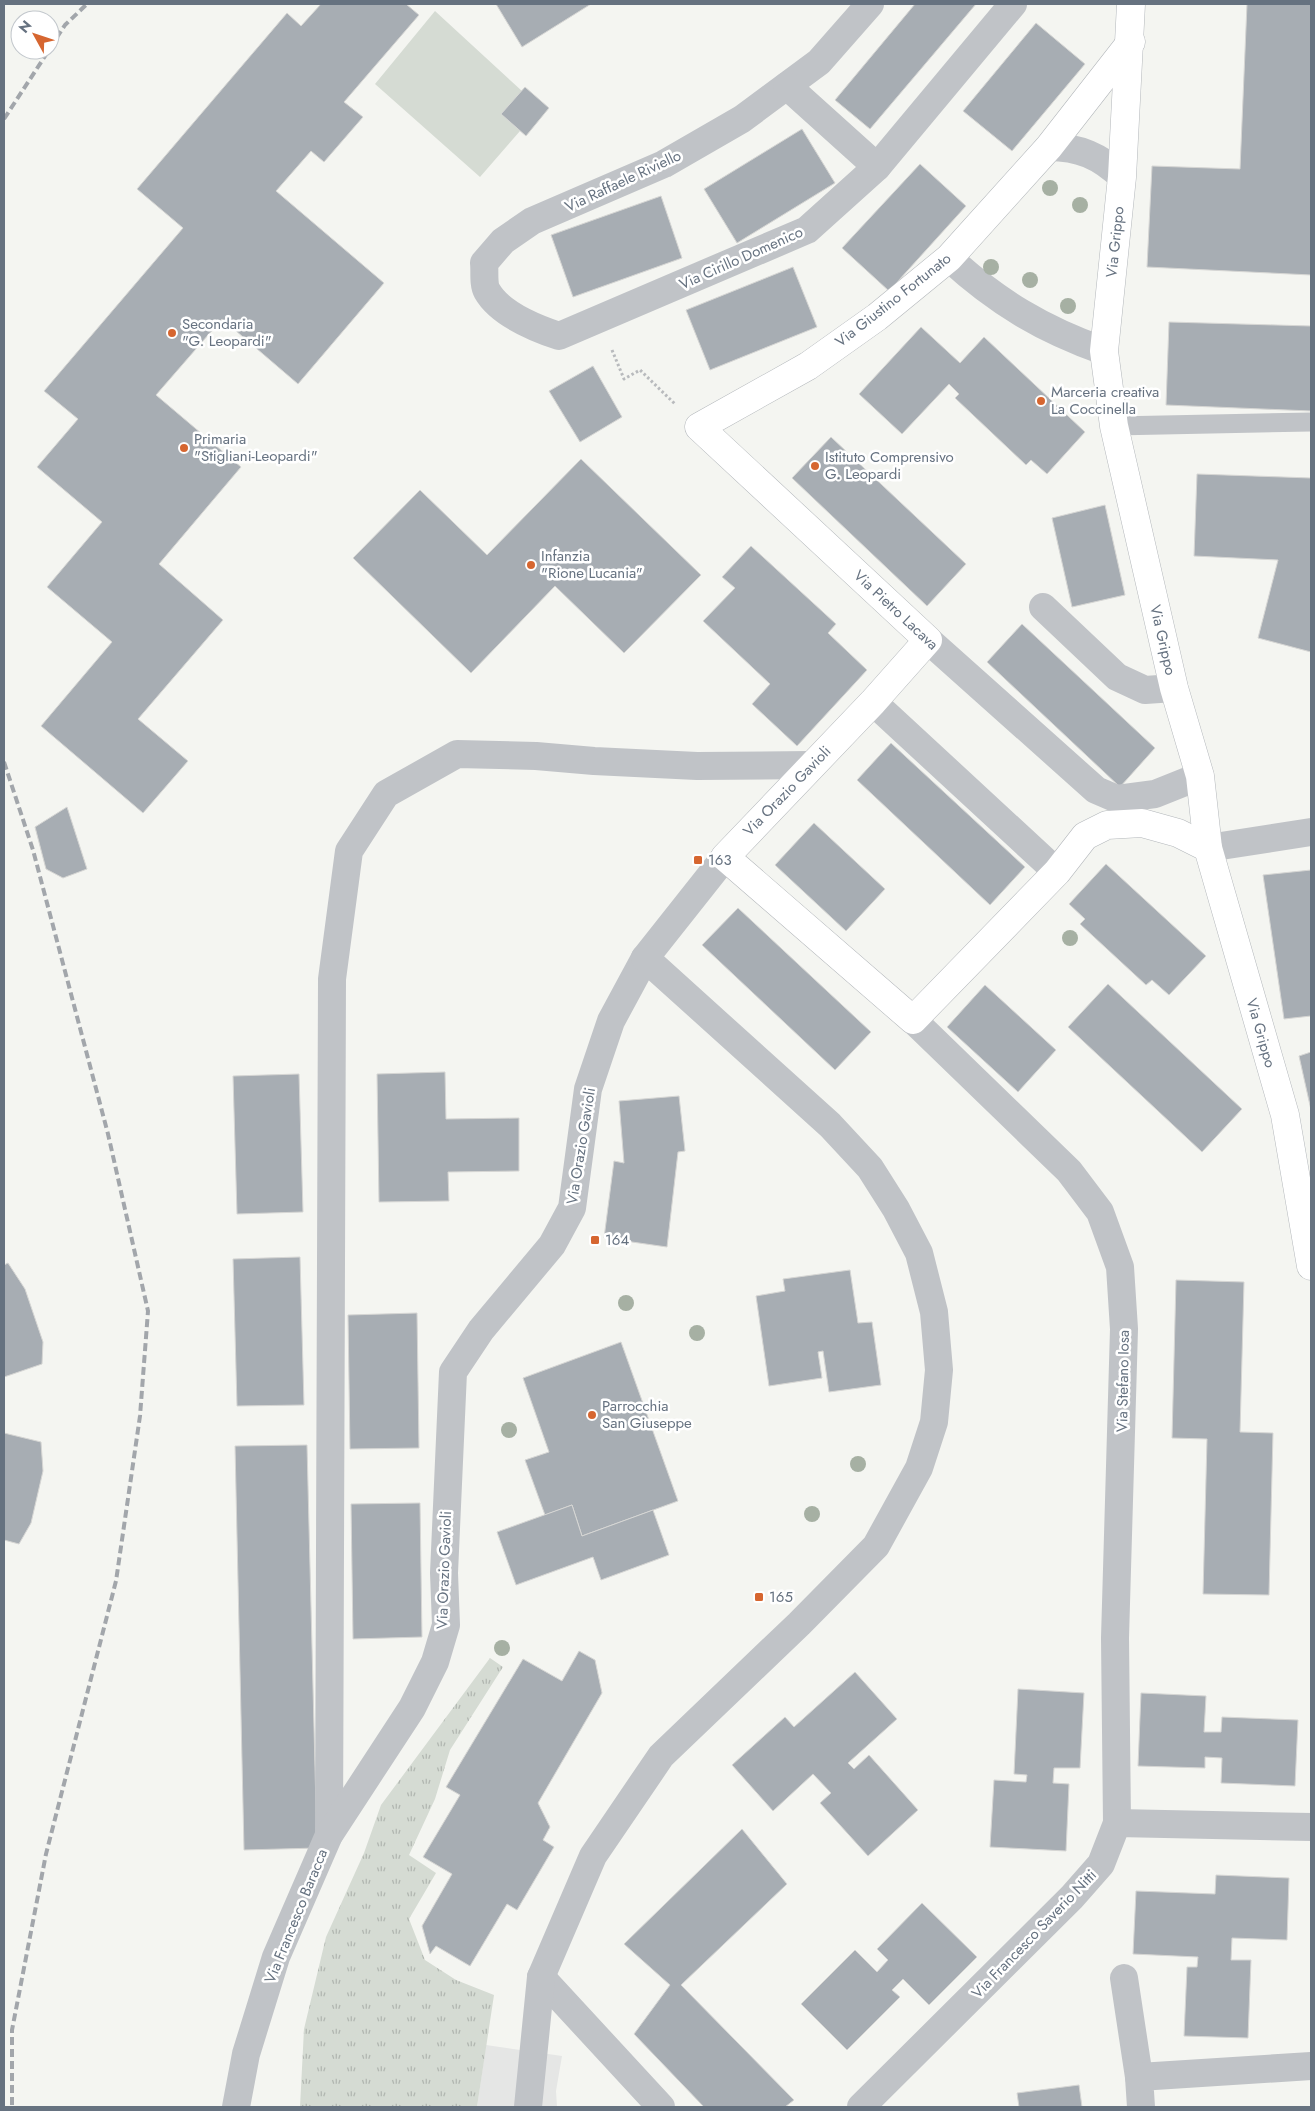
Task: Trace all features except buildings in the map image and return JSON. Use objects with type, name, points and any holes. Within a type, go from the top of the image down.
[{"type":"street","name":"Via Raffaele Riviello","points":[[558,336],[529,326],[504,309],[486,290],[484,263],[503,241],[532,221],[664,164],[742,120],[819,62],[870,4]]},
{"type":"street","name":"Via Cirillo Domenico","points":[[558,336],[807,230],[876,167],[1013,4]]},
{"type":"street","name":"Via Grippo","points":[[1131,4],[1131,42],[1122,177],[1104,351],[1114,426],[1174,688],[1200,776],[1208,848],[1285,1115],[1311,1266]]},
{"type":"street","name":"Via Giustino Fortunato","points":[[699,427],[808,366],[877,317],[949,258],[1048,147],[1131,42]]},
{"type":"street","points":[[787,86],[876,167]]},
{"type":"street","points":[[1048,147],[1083,151],[1111,166],[1122,177]]},
{"type":"street","points":[[949,258],[975,282],[1034,322],[1068,338],[1104,351]]},
{"type":"street","name":"Via Pietro Lacava","points":[[699,427],[928,640],[1096,790]]},
{"type":"street","points":[[1043,607],[1117,678],[1145,690],[1174,688]]},
{"type":"street","name":"Via Orazio Gavioli","points":[[329,1835],[412,1708],[435,1662],[446,1625],[444,1573],[453,1372],[481,1330],[552,1246],[572,1208],[588,1089],[611,1021],[645,958],[725,856],[873,702],[928,640]]},
{"type":"street","points":[[873,702],[1057,872]]},
{"type":"street","points":[[329,1835],[332,979],[349,851],[386,794],[457,754],[536,756],[698,766],[811,765]]},
{"type":"street","points":[[725,856],[913,1020],[1057,872],[1085,836],[1098,808],[1096,790],[1117,799],[1155,794],[1200,776]]},
{"type":"street","points":[[1085,836],[1107,824],[1142,823],[1178,832],[1208,848],[1311,832]]},
{"type":"street","points":[[528,2107],[541,1977],[594,1856],[661,1756],[799,1624],[876,1546],[919,1468],[934,1422],[939,1370],[934,1312],[919,1253],[896,1208],[870,1168],[830,1125],[645,958]]},
{"type":"street","name":"Via Stefano Iosa","points":[[913,1020],[1069,1170],[1100,1212],[1120,1267],[1124,1329],[1116,1638],[1117,1823]]},
{"type":"street","points":[[1117,1823],[1311,1827]]},
{"type":"street","name":"Via Francesco Saverio Nitti","points":[[861,2107],[1072,1896],[1101,1864],[1117,1823]]},
{"type":"street","name":"Via Francesco Baracca","points":[[236,2107],[246,2054],[276,1957],[329,1835]]},
{"type":"street","points":[[541,1977],[662,2107]]},
{"type":"street","points":[[1124,1978],[1141,2107]]},
{"type":"street","name":"Via Francesco Baracca","points":[[246,2054],[250,2107]]},
{"type":"street","points":[[1138,2077],[1311,2066]]},
{"type":"lane","points":[[1114,426],[1311,422]]},
{"type":"path","points":[[600,319],[624,379],[640,370],[699,427]]},
{"type":"shaded area","points":[[486,2045],[562,2056],[556,2091],[557,2107],[477,2107]]},
{"type":"green space","points":[[435,11],[522,91],[501,114],[520,131],[480,177],[375,84]]},
{"type":"green space","points":[[490,1658],[503,1667],[450,1750],[435,1799],[409,1855],[436,1873],[409,1919],[425,1960],[456,1980],[494,1995],[477,2107],[300,2107],[304,2029],[326,1937],[364,1853],[381,1805]]},
{"type":"railway","points":[[60,33],[65,25],[87,4]]},
{"type":"railway","points":[[4,119],[42,60]]},
{"type":"railway","points":[[4,762],[33,850],[108,1134],[148,1311],[140,1416],[116,1581],[46,1854],[12,2030],[12,2107]]},
{"type":"place","name":"Secondaria \"G. Leopardi\"","points":[[172,333]]},
{"type":"place","name":"Marceria creativa La Coccinella","points":[[1041,401]]},
{"type":"place","name":"Primaria \"Stigliani-Leopardi\"","points":[[184,448]]},
{"type":"place","name":"Istituto Comprensivo G. Leopardi","points":[[815,466]]},
{"type":"place","name":"Infanzia \"Rione Lucania\"","points":[[531,565]]},
{"type":"place","name":"163","points":[[698,860]]},
{"type":"place","name":"164","points":[[595,1240]]},
{"type":"place","name":"Parrocchia San Giuseppe","points":[[592,1415]]},
{"type":"place","name":"165","points":[[759,1597]]}]
